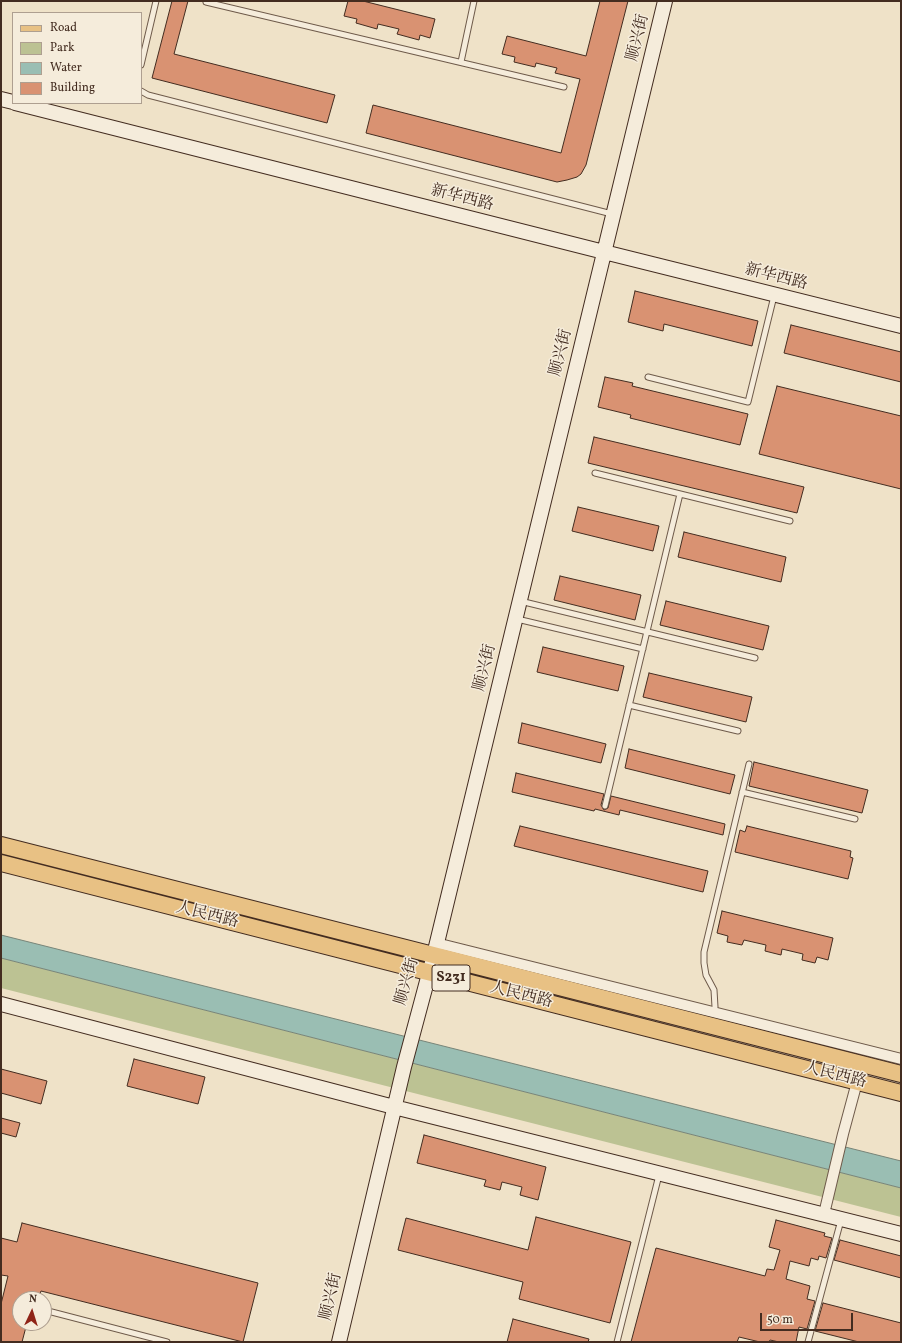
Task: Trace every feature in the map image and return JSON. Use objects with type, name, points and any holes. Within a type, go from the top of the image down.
[{"type":"main road","name":"人民西路","points":[[1,845],[435,949],[712,1019],[901,1074]]},
{"type":"main road","name":"人民西路","points":[[1,863],[901,1093]]},
{"type":"street","name":"顺兴街","points":[[339,1342],[394,1107],[435,949],[665,1]]},
{"type":"street","name":"新华西路","points":[[1,99],[12,102]]},
{"type":"street","name":"新华西路","points":[[18,104],[901,326]]},
{"type":"street","points":[[1,1004],[394,1107],[901,1234]]},
{"type":"street","points":[[712,1019],[901,1058]]},
{"type":"street","points":[[824,1214],[832,1177],[857,1082]]},
{"type":"lane","points":[[142,61],[156,1]]},
{"type":"lane","points":[[461,62],[474,1]]},
{"type":"lane","points":[[206,2],[564,87]]},
{"type":"lane","points":[[142,92],[155,97],[613,214]]},
{"type":"lane","points":[[648,377],[748,402],[774,295]]},
{"type":"lane","points":[[595,474],[790,521]]},
{"type":"lane","points":[[605,806],[680,494]]},
{"type":"lane","points":[[519,601],[755,658]]},
{"type":"lane","points":[[515,619],[643,649]]},
{"type":"lane","points":[[629,705],[738,731]]},
{"type":"lane","points":[[712,1019],[715,1007],[714,990],[706,975],[704,952],[749,764]]},
{"type":"lane","points":[[742,792],[855,819]]},
{"type":"lane","points":[[617,1342],[659,1174]]},
{"type":"lane","points":[[808,1342],[841,1219]]},
{"type":"lane","points":[[52,1312],[167,1342]]},
{"type":"green space","points":[[1,958],[901,1188],[901,1217],[1,988]]},
{"type":"water","points":[[1,935],[901,1161],[901,1188],[1,958]]},
{"type":"building","points":[[172,1],[188,1],[174,54],[335,95],[327,123],[152,78]]},
{"type":"building","points":[[348,1],[363,1],[435,19],[430,38],[420,35],[419,40],[397,34],[399,29],[378,24],[377,29],[356,23],[357,19],[344,16]]},
{"type":"building","points":[[600,1],[628,1],[586,165],[581,174],[577,177],[557,182],[366,133],[373,105],[561,153],[580,79],[555,73],[557,68],[536,63],[535,67],[514,62],[515,57],[502,54],[507,36],[586,56]]},
{"type":"building","points":[[635,291],[758,321],[752,346],[664,324],[663,331],[628,322]]},
{"type":"building","points":[[791,325],[901,352],[901,382],[784,353]]},
{"type":"building","points":[[605,377],[633,383],[632,386],[748,414],[740,445],[630,418],[631,415],[598,407]]},
{"type":"building","points":[[777,386],[901,416],[901,489],[759,454]]},
{"type":"building","points":[[594,437],[804,487],[797,513],[588,463]]},
{"type":"building","points":[[578,507],[659,526],[653,551],[572,531]]},
{"type":"building","points":[[684,532],[786,557],[781,582],[678,557]]},
{"type":"building","points":[[560,576],[641,595],[635,620],[554,600]]},
{"type":"building","points":[[666,601],[769,626],[763,650],[660,625]]},
{"type":"building","points":[[543,647],[624,666],[618,691],[537,672]]},
{"type":"building","points":[[649,673],[752,697],[746,722],[643,697]]},
{"type":"building","points":[[522,723],[606,744],[601,763],[518,743]]},
{"type":"building","points":[[629,749],[735,775],[730,794],[625,768]]},
{"type":"building","points":[[754,762],[868,790],[862,813],[749,786]]},
{"type":"building","points":[[516,773],[604,794],[601,805],[604,810],[608,808],[611,796],[725,824],[723,835],[620,810],[619,815],[595,809],[594,811],[512,792]]},
{"type":"building","points":[[520,826],[708,871],[703,892],[514,846]]},
{"type":"building","points":[[747,826],[851,851],[850,857],[853,858],[848,879],[735,852],[740,830],[745,832]]},
{"type":"building","points":[[722,911],[833,938],[828,960],[817,957],[815,963],[802,960],[803,954],[782,949],[781,955],[765,951],[766,945],[744,940],[742,945],[727,942],[728,936],[717,933]]},
{"type":"building","points":[[134,1059],[205,1077],[198,1104],[127,1086]]},
{"type":"building","points":[[1,1069],[47,1081],[41,1104],[1,1093]]},
{"type":"building","points":[[1,1118],[20,1123],[16,1137],[1,1133]]},
{"type":"building","points":[[424,1135],[546,1167],[538,1200],[520,1195],[522,1187],[502,1182],[500,1190],[484,1186],[486,1180],[417,1163]]},
{"type":"building","points":[[536,1217],[631,1242],[610,1323],[519,1299],[523,1282],[398,1250],[406,1218],[528,1250]]},
{"type":"building","points":[[776,1220],[825,1233],[824,1236],[832,1238],[826,1258],[819,1256],[818,1260],[811,1258],[809,1266],[790,1261],[786,1279],[810,1286],[807,1299],[815,1301],[807,1329],[799,1327],[796,1342],[779,1342],[770,1340],[769,1342],[760,1342],[739,1337],[737,1342],[631,1342],[656,1248],[765,1276],[767,1269],[774,1270],[780,1250],[769,1247]]},
{"type":"building","points":[[22,1223],[258,1283],[243,1342],[52,1294],[52,1291],[12,1291],[12,1331],[25,1331],[22,1342],[1,1342],[1,1304],[8,1276],[1,1275],[1,1238],[17,1242]]},
{"type":"building","points":[[840,1240],[901,1256],[901,1278],[834,1260]]},
{"type":"building","points":[[823,1303],[901,1323],[901,1342],[859,1342],[815,1331]]},
{"type":"building","points":[[513,1319],[589,1339],[588,1342],[507,1342]]}]
